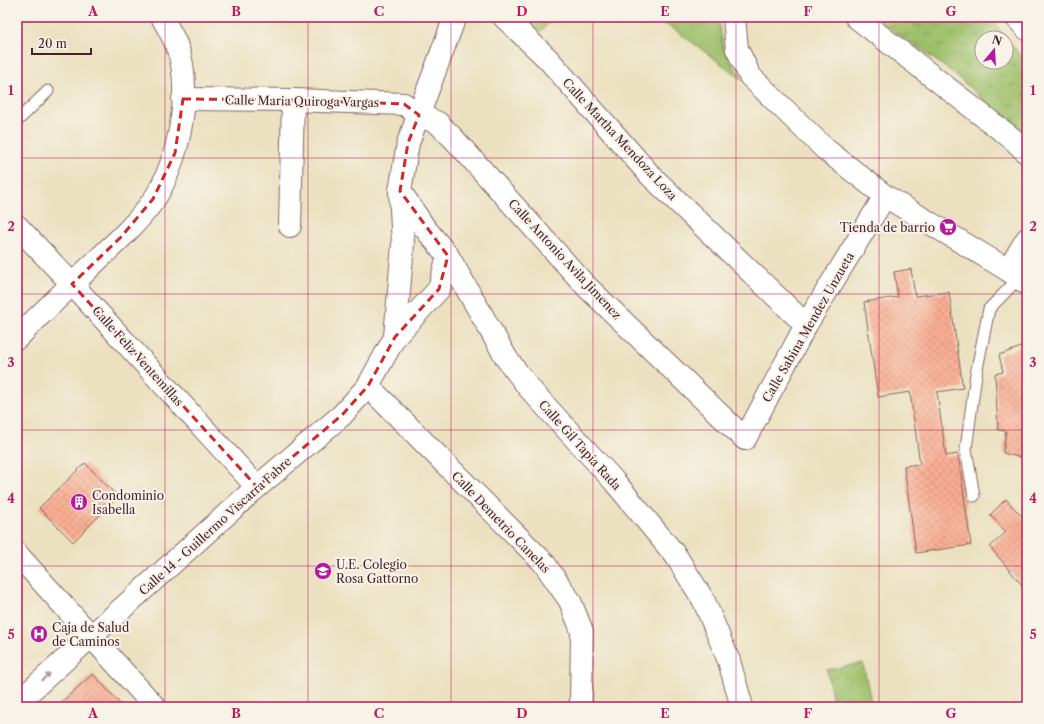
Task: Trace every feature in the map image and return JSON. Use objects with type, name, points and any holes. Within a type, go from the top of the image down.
[{"type":"street","points":[[17,338],[121,237],[153,199],[165,178],[175,153],[182,123],[183,99],[182,72],[177,45],[162,17]]},
{"type":"street","name":"Calle 14 - Guillermo Viscarra Fabre","points":[[396,337],[403,244],[400,191],[408,143],[455,17]]},
{"type":"street","name":"Calle Martha Mendoza Loza","points":[[504,17],[548,59],[650,175],[806,326]]},
{"type":"street","points":[[734,17],[737,49],[750,76],[825,149],[885,196],[1018,277],[1027,239]]},
{"type":"street","points":[[856,17],[1014,140],[1027,153]]},
{"type":"street","points":[[1016,17],[1027,29]]},
{"type":"street","name":"Calle Maria Quiroga Vargas","points":[[183,99],[293,100],[404,104],[419,114]]},
{"type":"street","points":[[290,226],[293,100]]},
{"type":"street","name":"Calle Antonio Avila Jimenez","points":[[419,114],[438,123],[586,286],[745,439]]},
{"type":"street","name":"Calle Gil Tapia Rada","points":[[400,191],[424,227],[448,256],[507,359],[529,388],[614,481],[676,556],[704,601],[729,661],[742,707]]},
{"type":"street","name":"Calle Sabina Mendez Unzueta","points":[[745,439],[806,326],[885,196]]},
{"type":"street","name":"Calle Feliz Ventemillas","points":[[17,226],[72,284],[257,487]]},
{"type":"street","name":"Calle 14 - Guillermo Viscarra Fabre","points":[[17,703],[257,487],[342,415],[368,386],[396,337],[439,289],[448,256]]},
{"type":"street","name":"Calle Demetrio Canelas","points":[[368,386],[544,563],[570,601],[582,630],[581,707]]},
{"type":"street","points":[[17,554],[155,707]]},
{"type":"lane","points":[[17,121],[48,91]]},
{"type":"lane","points":[[974,496],[966,450],[976,374],[989,309],[1018,277]]},
{"type":"highlighted area","points":[[183,99],[293,100],[404,104],[419,115],[408,143],[400,191],[448,256],[439,289],[395,337],[368,386],[342,415],[257,487],[72,284],[121,237],[153,199],[175,153]]},
{"type":"green space","points":[[512,17],[550,17],[552,20],[534,38]]},
{"type":"green space","points":[[649,17],[718,17],[724,51],[743,80],[674,29]]},
{"type":"green space","points":[[874,17],[990,17],[1000,30],[974,30],[974,70],[1014,70],[1014,47],[1027,64],[1027,137],[948,69]]},
{"type":"green space","points":[[863,663],[872,707],[834,707],[827,670]]},
{"type":"building","points":[[911,269],[915,296],[949,292],[963,388],[937,392],[946,456],[958,454],[971,545],[916,553],[904,466],[920,464],[910,392],[878,397],[864,302],[898,297],[894,272]]},
{"type":"building","points":[[1027,345],[1027,459],[1003,453],[1006,431],[998,430],[995,374],[1003,372],[999,355]]},
{"type":"building","name":"Condominio Isabella","points":[[85,463],[118,497],[73,542],[39,508]]},
{"type":"building","points":[[1006,499],[1027,522],[1027,591],[990,547],[1006,532],[990,515]]},
{"type":"building","points":[[93,674],[123,707],[56,707]]},
{"type":"place","name":"Tienda de barrio","points":[[948,227]]},
{"type":"place","name":"Condominio Isabella","points":[[79,502]]},
{"type":"place","name":"U.E. Colegio Rosa Gattorno","points":[[323,571]]},
{"type":"place","name":"Caja de Salud de Caminos","points":[[39,634]]}]
